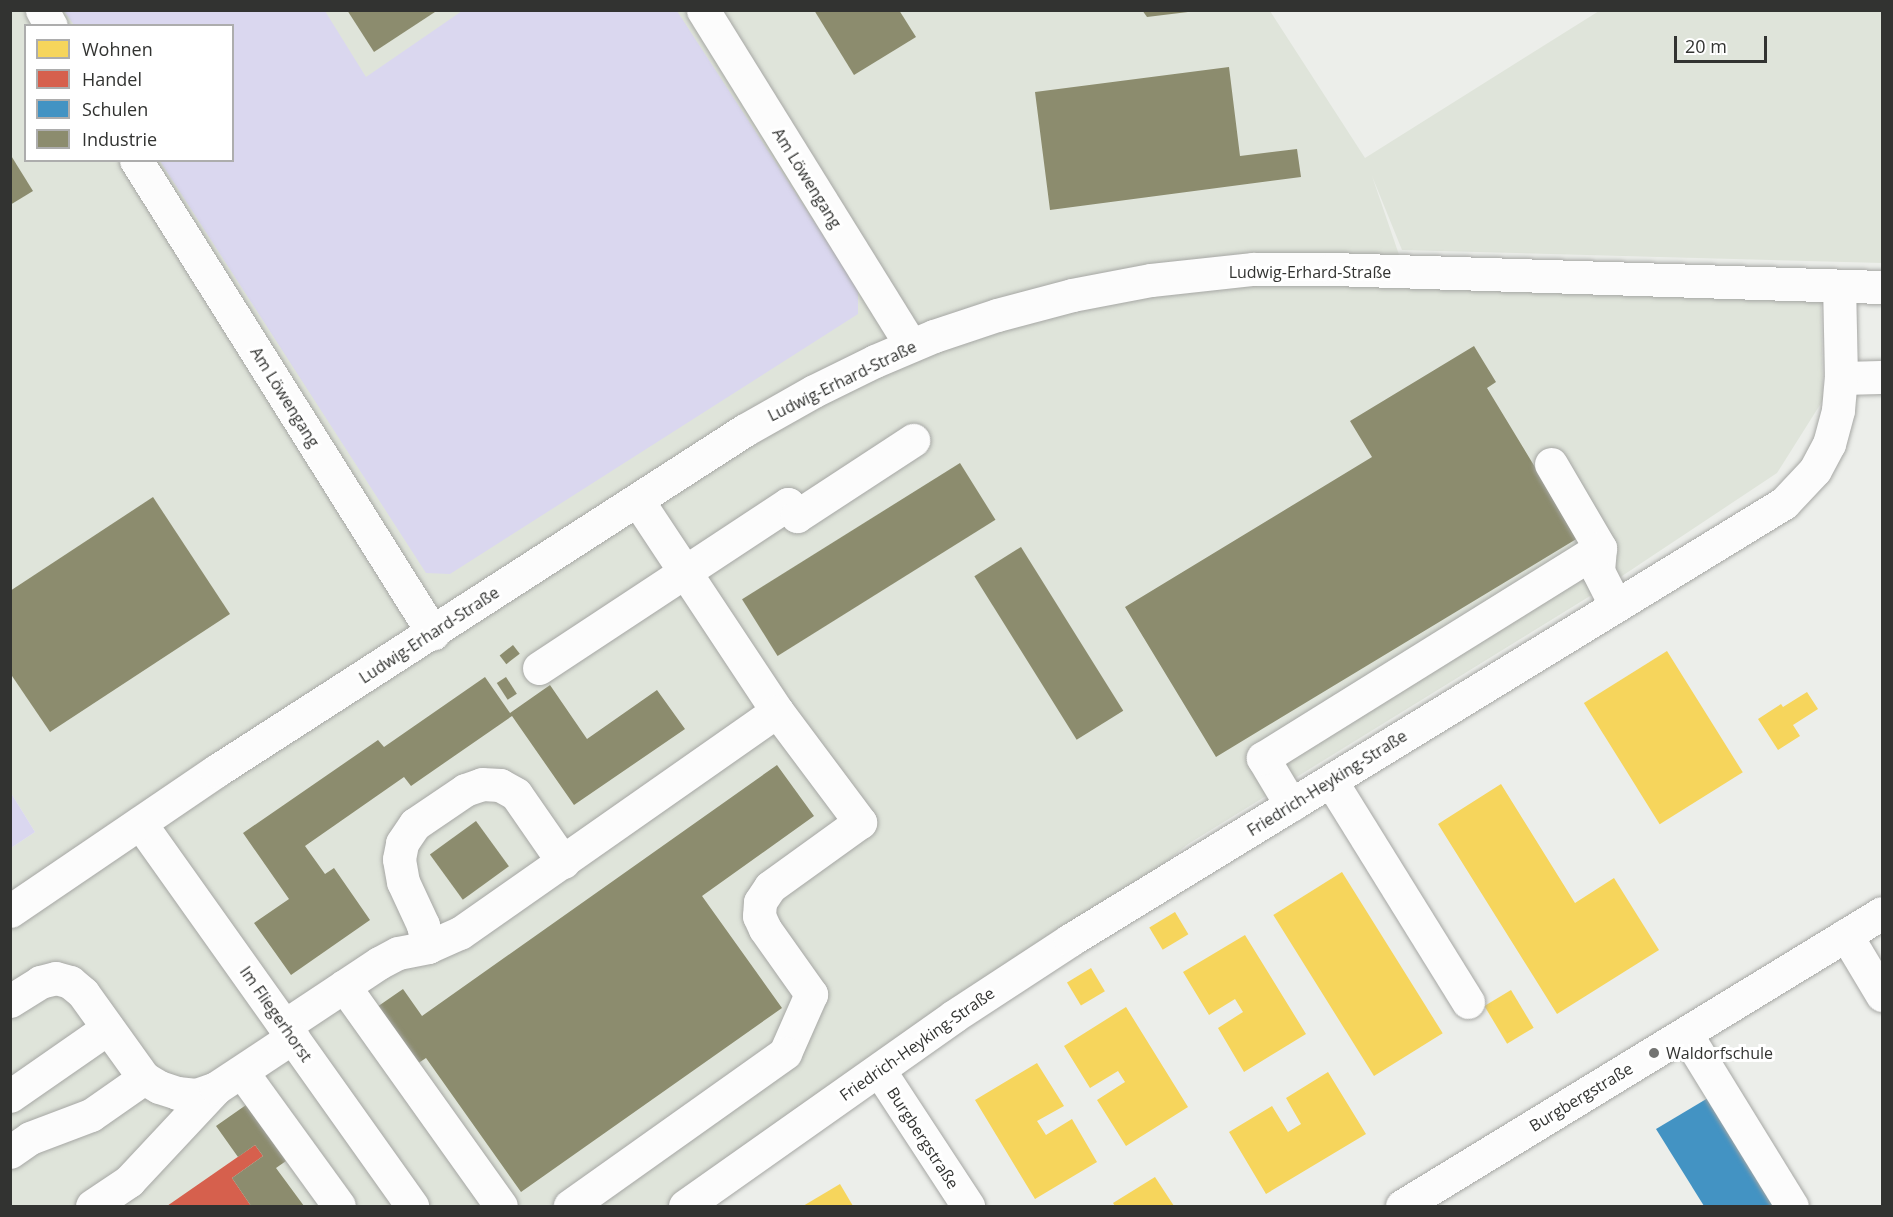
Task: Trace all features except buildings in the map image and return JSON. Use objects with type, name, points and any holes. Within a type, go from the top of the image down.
[{"type":"street","points":[[42,10],[50,24]]},
{"type":"street","name":"Am Löwengang","points":[[703,10],[911,345]]},
{"type":"street","name":"Am Löwengang","points":[[137,162],[433,633]]},
{"type":"street","name":"Ludwig-Erhard-Straße","points":[[10,911],[140,822],[745,430],[814,391],[911,345],[997,315],[1072,295],[1151,280],[1252,269],[1333,268],[1882,287]]},
{"type":"street","name":"Friedrich-Heyking-Straße","points":[[685,1206],[954,1016],[1070,940],[1784,503],[1815,470],[1829,444],[1838,410],[1841,378],[1839,286]]},
{"type":"street","points":[[1841,378],[1882,377]]},
{"type":"street","points":[[539,668],[788,504],[797,516],[913,440]]},
{"type":"street","points":[[1551,464],[1600,548],[1598,571],[1616,606]]},
{"type":"street","points":[[570,1206],[785,1053],[811,994],[765,928],[759,916],[760,902],[770,887],[860,822],[777,711],[638,501]]},
{"type":"street","points":[[1291,805],[1263,758],[1600,548]]},
{"type":"street","points":[[92,1206],[129,1181],[229,1080],[344,986],[398,953],[428,946],[460,933],[777,711]]},
{"type":"street","points":[[1330,781],[1468,1002]]},
{"type":"street","points":[[428,946],[423,925],[403,882],[399,859],[402,843],[415,824],[465,789],[482,784],[500,785],[516,794],[563,861]]},
{"type":"street","name":"Im Fliegerhorst","points":[[140,822],[412,1206]]},
{"type":"street","name":"Burgbergstraße","points":[[1401,1206],[1882,913]]},
{"type":"street","points":[[1846,935],[1882,994]]},
{"type":"street","points":[[10,1001],[40,982],[56,978],[70,982],[83,993],[144,1078],[159,1087],[177,1093],[196,1095],[229,1080]]},
{"type":"street","points":[[344,986],[501,1206]]},
{"type":"street","points":[[10,1096],[108,1028]]},
{"type":"street","points":[[1686,1034],[1792,1206]]},
{"type":"street","name":"Burgbergstraße","points":[[879,1070],[968,1206]]},
{"type":"street","points":[[10,1152],[30,1138],[91,1115],[144,1078]]},
{"type":"street","points":[[229,1080],[339,1206]]},
{"type":"shaded area","points":[[11,11],[1270,11],[1365,158],[1599,11],[1882,11],[1882,263],[1402,250],[1372,176],[1408,281],[1821,298],[1823,400],[1777,473],[1616,580],[1188,844],[1070,940],[685,1206],[11,1206],[11,848],[35,832],[11,793]]},
{"type":"shaded area","points":[[64,11],[325,11],[366,77],[462,11],[677,11],[858,289],[858,314],[450,574],[426,573],[161,162],[234,162],[234,24],[73,24]]},
{"type":"shaded area","points":[[11,793],[35,832],[10,848]]},
{"type":"place","name":"Waldorfschule","points":[[1654,1053]]}]
